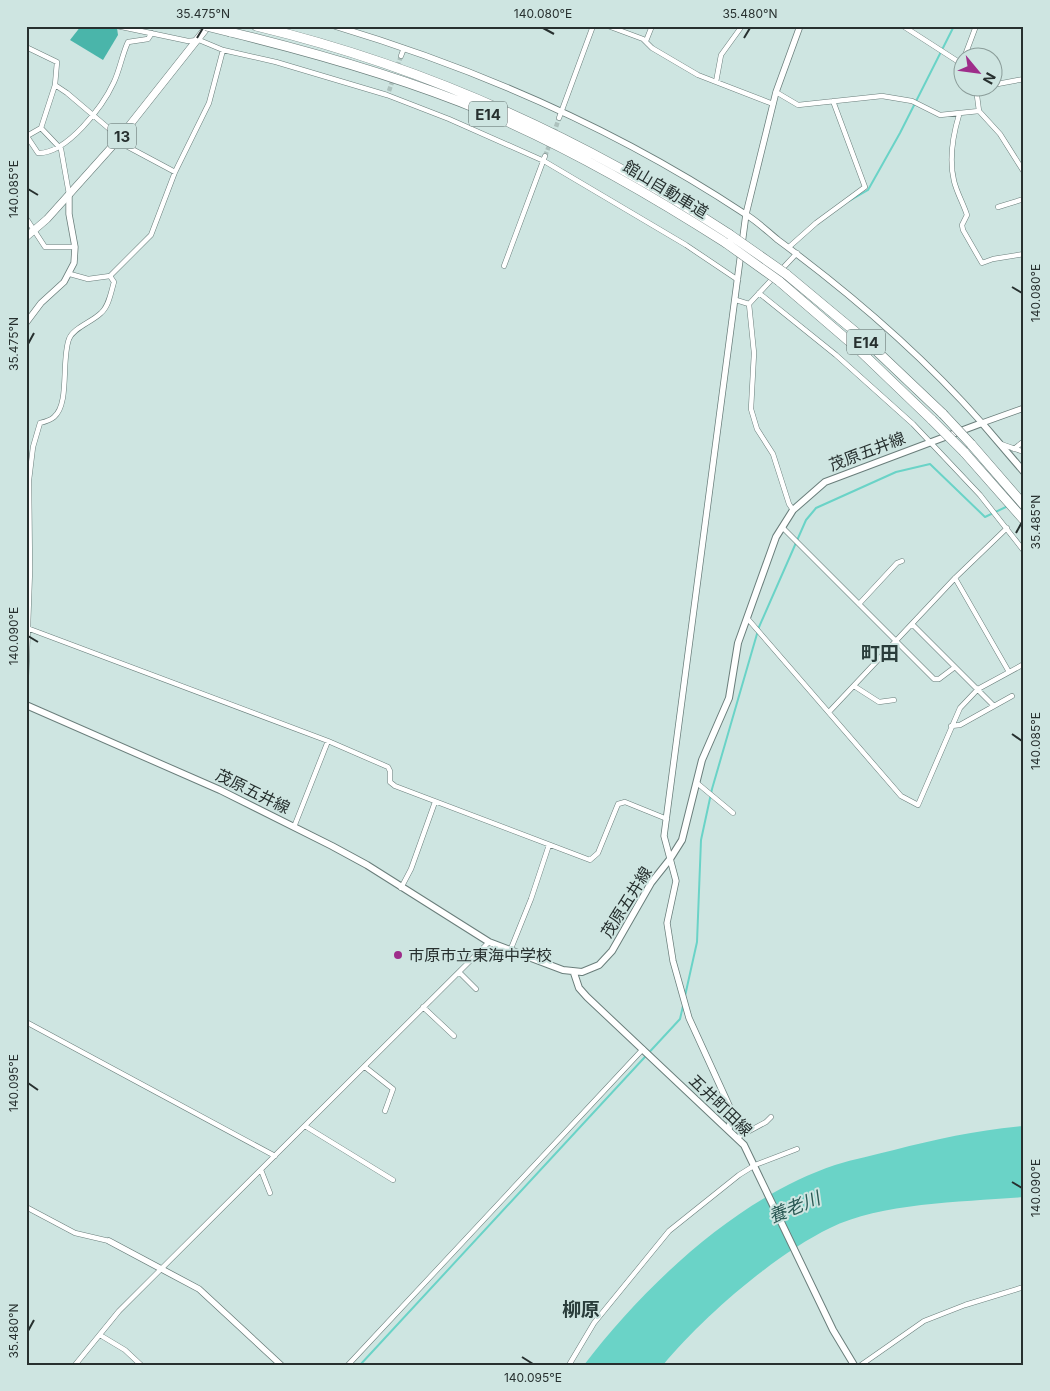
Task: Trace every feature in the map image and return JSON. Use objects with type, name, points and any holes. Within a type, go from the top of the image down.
[{"type":"highway","name":"館山自動車道","points":[[207,26],[370,70],[484,112],[604,170],[726,243],[783,278],[964,452],[1023,519]]},
{"type":"highway","name":"館山自動車道","points":[[256,26],[374,60],[487,102],[610,160],[675,198],[729,234],[783,278],[864,339],[943,414],[1024,504]]},
{"type":"main road","name":"13","points":[[26,238],[70,194],[118,140],[199,40],[207,26]]},
{"type":"main road","name":"茂原五井線","points":[[26,706],[170,766],[367,864],[401,888],[489,942],[574,972],[594,968],[604,961],[618,942],[651,883],[670,859],[687,826],[707,746],[729,698],[738,643],[776,537],[793,510],[825,482],[982,423]]},
{"type":"main road","points":[[982,423],[1024,472]]},
{"type":"main road","name":"五井町田線","points":[[574,972],[579,988],[587,997],[738,1137],[755,1165],[833,1330],[854,1365]]},
{"type":"street","points":[[117,26],[188,41],[199,40],[223,50],[276,62],[388,93],[544,158],[686,245],[738,280]]},
{"type":"street","points":[[335,26],[404,48],[467,72],[666,165],[746,214],[798,253],[910,350],[982,423],[1024,408]]},
{"type":"street","points":[[560,115],[593,26]]},
{"type":"street","points":[[608,26],[646,41],[652,48],[698,75],[774,104]]},
{"type":"street","points":[[646,41],[652,26]]},
{"type":"street","points":[[716,82],[721,55],[742,26]]},
{"type":"street","points":[[729,1129],[732,1112],[689,1018],[673,961],[667,923],[676,881],[664,836],[746,214],[776,92],[800,26]]},
{"type":"street","points":[[903,26],[952,57]]},
{"type":"street","points":[[968,48],[976,26]]},
{"type":"street","points":[[26,47],[57,62],[55,85],[41,128],[27,136],[38,153],[58,146],[94,116],[114,83],[128,42],[148,39],[152,33]]},
{"type":"street","points":[[401,56],[404,48]]},
{"type":"street","points":[[70,274],[88,279],[110,276],[151,235],[174,172],[209,104],[223,50]]},
{"type":"street","points":[[1002,83],[1024,79]]},
{"type":"street","points":[[55,85],[68,93],[118,140],[174,172]]},
{"type":"street","points":[[776,92],[798,105],[874,97],[895,97],[912,102],[940,115],[959,115],[979,111]]},
{"type":"street","points":[[978,98],[979,111],[1000,134],[1024,172]]},
{"type":"street","points":[[790,247],[816,223],[865,187],[833,101]]},
{"type":"street","points":[[959,115],[953,139],[953,172],[955,184],[967,215],[962,225],[964,234],[982,263],[1024,254]]},
{"type":"street","points":[[27,321],[41,303],[70,274],[74,262],[75,248],[69,214],[70,194],[61,149],[41,128]]},
{"type":"street","points":[[504,266],[544,158]]},
{"type":"street","points":[[998,207],[1024,199]]},
{"type":"street","points":[[26,218],[35,229],[38,240],[45,247],[75,248]]},
{"type":"street","points":[[793,510],[773,454],[757,429],[751,409],[754,353],[749,304],[798,253]]},
{"type":"street","points":[[26,683],[30,570],[29,480],[33,447],[40,423],[55,417],[62,404],[65,387],[63,373],[68,340],[72,332],[102,312],[107,305],[114,282],[110,276]]},
{"type":"street","points":[[759,293],[836,355],[931,441],[980,495],[1024,551]]},
{"type":"street","points":[[736,300],[749,304]]},
{"type":"street","points":[[1014,449],[1024,441]]},
{"type":"street","points":[[1000,444],[1024,452]]},
{"type":"street","points":[[26,448],[33,447]]},
{"type":"street","points":[[782,527],[934,679],[939,679],[954,666]]},
{"type":"street","points":[[829,712],[955,578],[1007,528]]},
{"type":"street","points":[[859,604],[897,563],[902,561]]},
{"type":"street","points":[[955,578],[1008,672]]},
{"type":"street","points":[[748,618],[901,796],[918,805],[960,708],[978,689],[1024,664]]},
{"type":"street","points":[[912,624],[994,706]]},
{"type":"street","points":[[27,628],[328,741],[388,767],[390,782],[395,786],[590,860],[595,858],[618,804],[625,802],[667,819]]},
{"type":"street","points":[[854,686],[879,702],[894,700]]},
{"type":"street","points":[[951,726],[960,725],[1012,696]]},
{"type":"street","points":[[294,827],[328,741]]},
{"type":"street","points":[[697,782],[733,813]]},
{"type":"street","points":[[401,888],[411,869],[435,802]]},
{"type":"street","points":[[510,950],[531,898],[549,845]]},
{"type":"street","points":[[75,1365],[119,1311],[489,942]]},
{"type":"street","points":[[459,972],[476,989]]},
{"type":"street","points":[[423,1007],[454,1036]]},
{"type":"street","points":[[26,1022],[275,1156]]},
{"type":"street","points":[[348,1365],[643,1049]]},
{"type":"street","points":[[365,1066],[392,1089],[385,1111]]},
{"type":"street","points":[[738,1137],[766,1122],[771,1117]]},
{"type":"street","points":[[305,1126],[393,1180]]},
{"type":"street","points":[[568,1365],[594,1323],[669,1231],[755,1165],[797,1149]]},
{"type":"street","points":[[261,1170],[270,1193]]},
{"type":"street","points":[[26,1207],[75,1233],[109,1241],[199,1289],[281,1365]]},
{"type":"street","points":[[861,1365],[924,1321],[965,1304],[1024,1287]]},
{"type":"street","points":[[100,1335],[125,1350],[141,1365]]},
{"type":"shaded area","points":[[81,26],[117,28],[118,35],[103,60],[70,40]]},
{"type":"water","name":"養老川","points":[[1024,1126],[1024,1197],[899,1208],[851,1219],[808,1240],[763,1271],[698,1327],[663,1365],[584,1365],[636,1304],[665,1275],[729,1221],[763,1199],[799,1180],[842,1163],[942,1139]]},
{"type":"waterway","points":[[849,201],[868,190],[900,133],[954,26]]},
{"type":"waterway","points":[[685,996],[697,942],[701,840],[712,789],[759,627],[806,520],[816,508],[896,472],[930,464],[985,517],[1008,506]]},
{"type":"waterway","points":[[360,1365],[680,1019],[683,1006]]},
{"type":"tunnel","points":[[389,91],[401,56]]},
{"type":"tunnel","points":[[554,133],[559,118]]},
{"type":"tunnel","points":[[545,156],[551,141]]},
{"type":"place","name":"市原市立東海中学校","points":[[398,955]]},
{"type":"district","name":"町田","points":[[880,653]]},
{"type":"district","name":"柳原","points":[[581,1309]]}]
